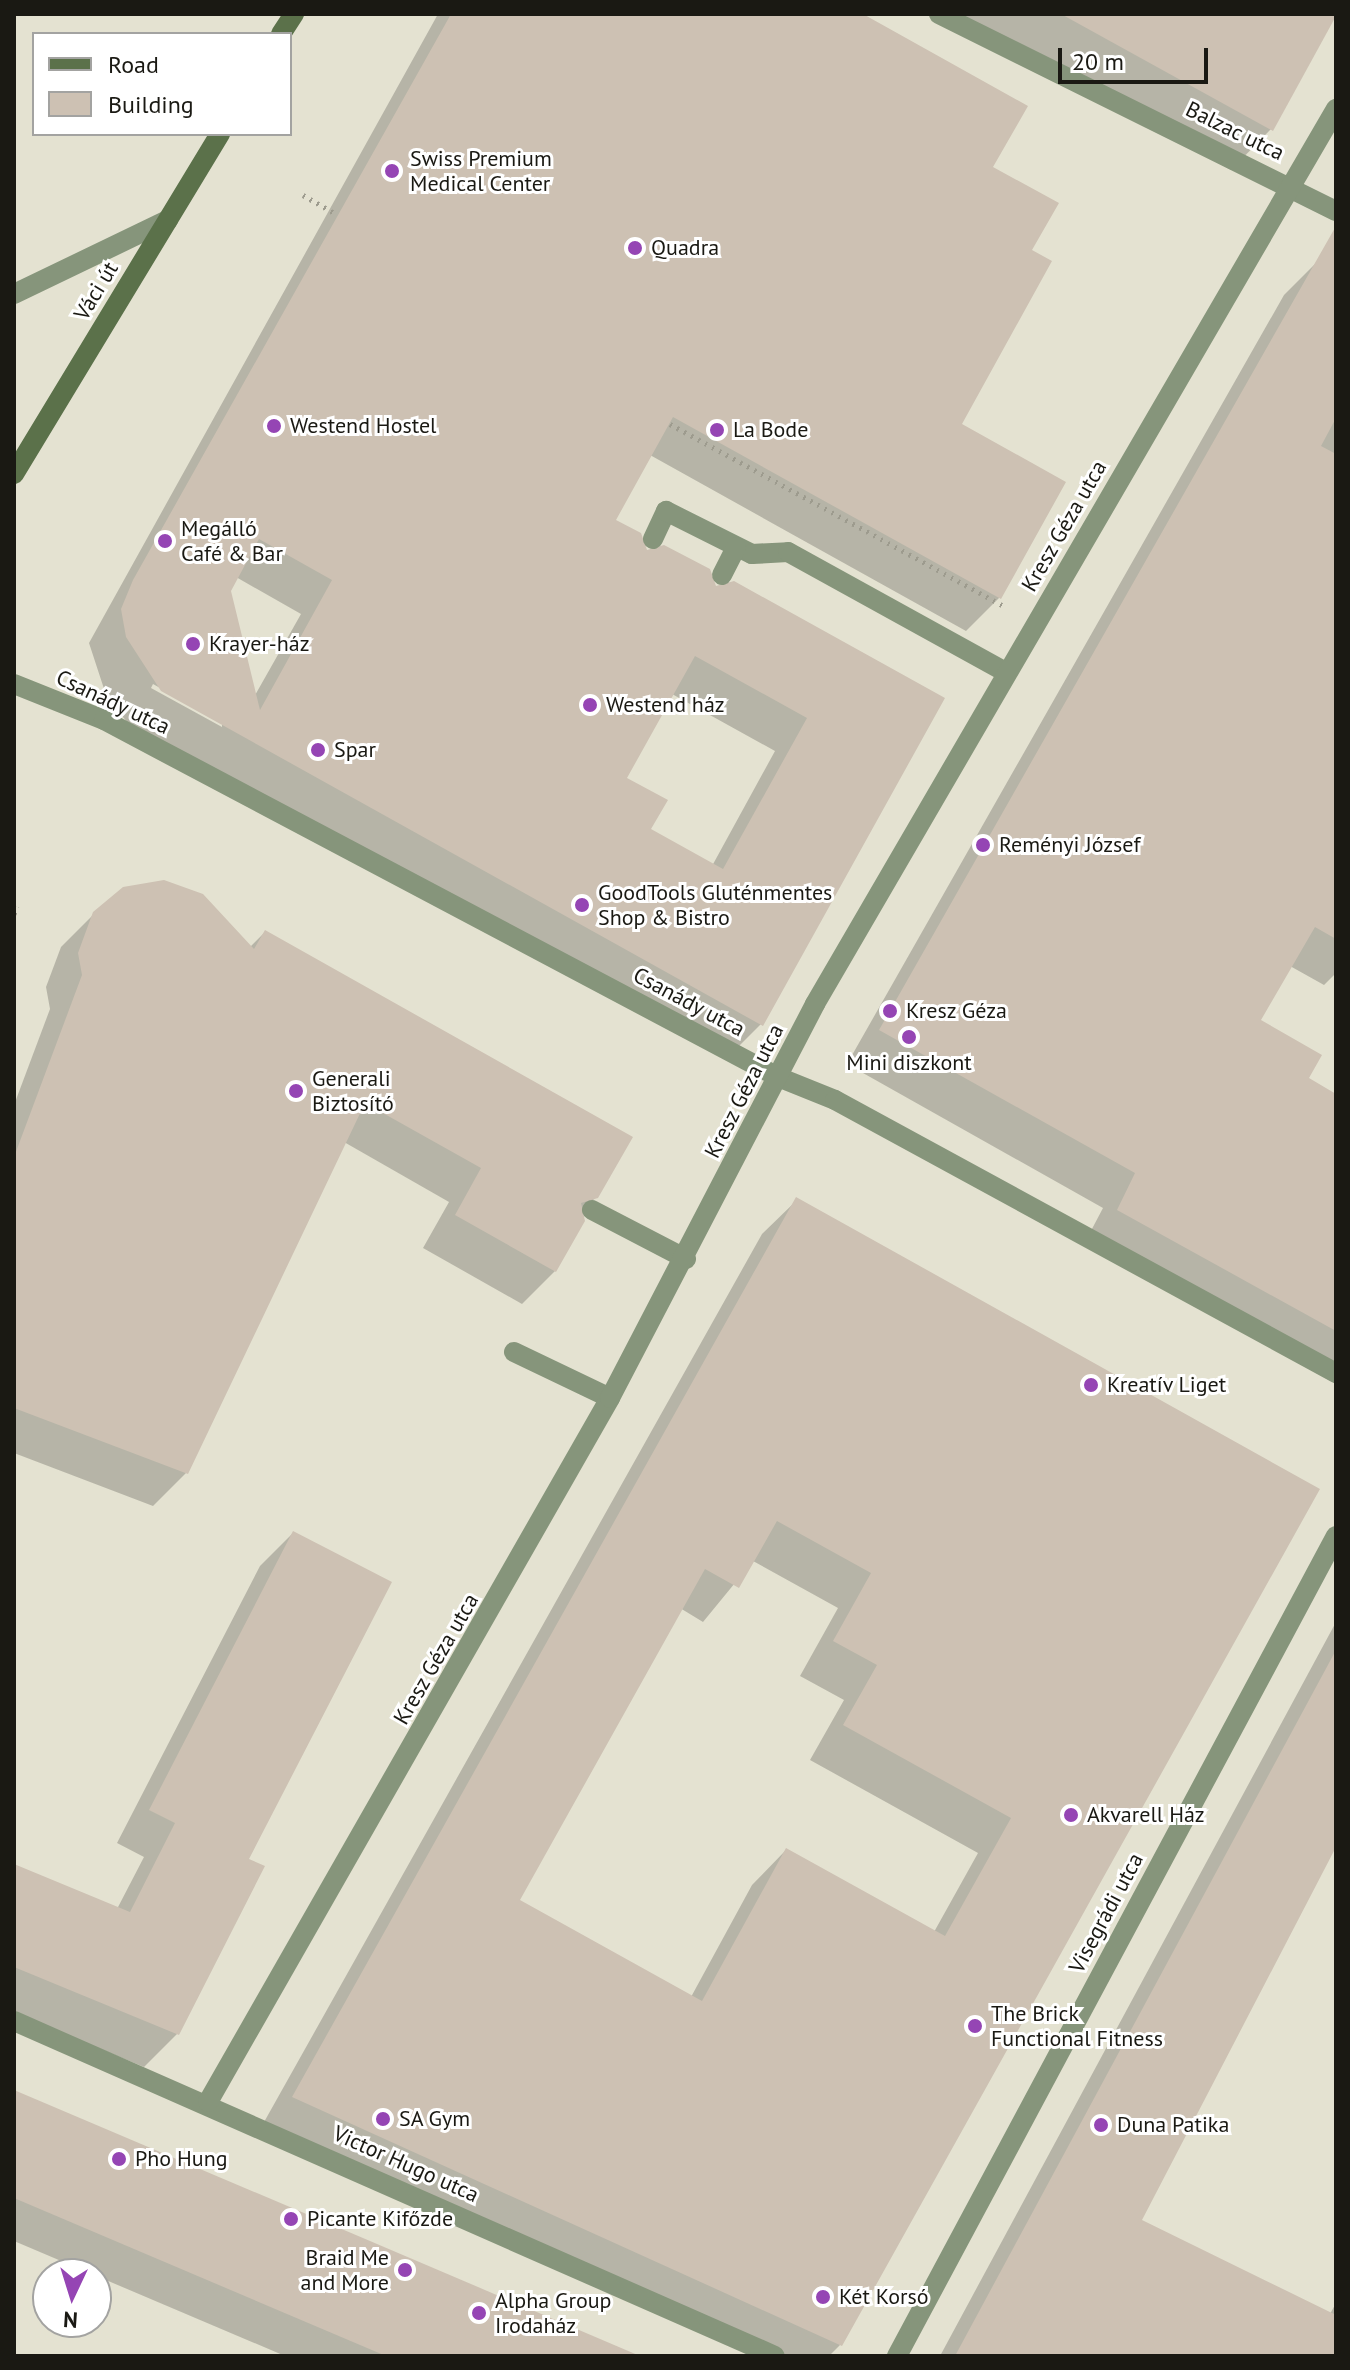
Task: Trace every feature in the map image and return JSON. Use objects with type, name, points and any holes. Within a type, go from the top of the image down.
[{"type":"main road","points":[[282,32],[294,14]]},
{"type":"main road","name":"Váci út","points":[[14,474],[219,136]]},
{"type":"street","name":"Balzac utca","points":[[939,14],[1291,185],[1336,211]]},
{"type":"street","name":"Kresz Géza utca","points":[[208,2102],[610,1398],[686,1259],[778,1077],[1035,623],[1336,109]]},
{"type":"street","points":[[14,294],[168,220]]},
{"type":"street","points":[[653,539],[666,511],[752,554],[788,552],[1007,673]]},
{"type":"street","points":[[722,575],[736,547]]},
{"type":"street","name":"Csanády utca","points":[[14,684],[104,720],[778,1077],[835,1100],[1336,1373]]},
{"type":"street","points":[[592,1210],[686,1259]]},
{"type":"street","points":[[514,1352],[610,1398]]},
{"type":"street","name":"Visegrádi utca","points":[[897,2356],[1336,1536]]},
{"type":"street","name":"Victor Hugo utca","points":[[14,2021],[208,2102],[775,2356]]},
{"type":"path","points":[[303,195],[337,215]]},
{"type":"path","points":[[670,424],[1035,623]]},
{"type":"building","points":[[451,14],[863,14],[1028,106],[993,167],[1059,203],[1032,250],[1052,261],[962,424],[1066,482],[1001,599],[673,417],[616,520],[641,533],[647,550],[664,545],[710,569],[716,586],[734,581],[945,698],[763,1026],[161,691],[126,637],[121,609],[133,580]],"holes":[[[259,539],[332,580],[260,710],[231,591]],[[695,656],[807,718],[723,869],[651,829],[668,800],[627,778]]]},
{"type":"building","points":[[1061,14],[1336,14],[1336,16],[1273,131]]},
{"type":"building","points":[[1336,226],[1336,418],[1321,446],[1336,454],[1336,939],[1315,927],[1261,1020],[1322,1055],[1309,1078],[1336,1094],[1336,1331],[1117,1210],[1135,1173],[879,1030]]},
{"type":"building","name":"Generali Biztosító","points":[[164,880],[203,894],[254,949],[265,930],[633,1137],[598,1198],[581,1203],[585,1221],[556,1272],[455,1215],[481,1168],[365,1103],[188,1474],[14,1408],[14,1157],[82,975],[78,953],[93,912],[123,887]]},
{"type":"building","points":[[796,1197],[1320,1489],[842,2346],[292,2097]],"holes":[[[777,1521],[871,1573],[833,1641],[877,1665],[843,1725],[1011,1818],[945,1936],[786,1848],[702,2001],[520,1900],[705,1569],[739,1588]]]},
{"type":"building","points":[[293,1531],[392,1582],[249,1859],[265,1866],[179,2035],[14,1967],[14,1864],[130,1912],[175,1823],[149,1810]]},
{"type":"building","points":[[1336,1650],[1336,1847],[1142,2220],[1336,2315],[1336,2356],[955,2356]]},
{"type":"building","points":[[14,2090],[640,2356],[386,2356],[14,2198]]},
{"type":"place","name":"Swiss Premium Medical Center","points":[[392,171]]},
{"type":"place","name":"Quadra","points":[[635,248]]},
{"type":"place","name":"Westend Hostel","points":[[274,426]]},
{"type":"place","name":"La Bode","points":[[717,430]]},
{"type":"place","name":"Megálló Café & Bar","points":[[165,541]]},
{"type":"place","name":"Krayer-ház","points":[[193,644]]},
{"type":"place","name":"Westend ház","points":[[590,705]]},
{"type":"place","name":"Spar","points":[[318,750]]},
{"type":"place","name":"Reményi József","points":[[983,845]]},
{"type":"place","name":"GoodTools Gluténmentes Shop & Bistro","points":[[582,905]]},
{"type":"place","name":"Kresz Géza","points":[[890,1011]]},
{"type":"place","name":"Mini diszkont","points":[[909,1037]]},
{"type":"place","name":"Generali Biztosító","points":[[296,1091]]},
{"type":"place","name":"Kreatív Liget","points":[[1091,1385]]},
{"type":"place","name":"Akvarell Ház","points":[[1071,1815]]},
{"type":"place","name":"The Brick Functional Fitness","points":[[975,2026]]},
{"type":"place","name":"SA Gym","points":[[383,2119]]},
{"type":"place","name":"Duna Patika","points":[[1101,2125]]},
{"type":"place","name":"Pho Hung","points":[[119,2159]]},
{"type":"place","name":"Picante Kifőzde","points":[[291,2219]]},
{"type":"place","name":"Braid Me and More","points":[[405,2270]]},
{"type":"place","name":"Két Korsó","points":[[823,2297]]},
{"type":"place","name":"Alpha Group Irodaház","points":[[479,2313]]}]
